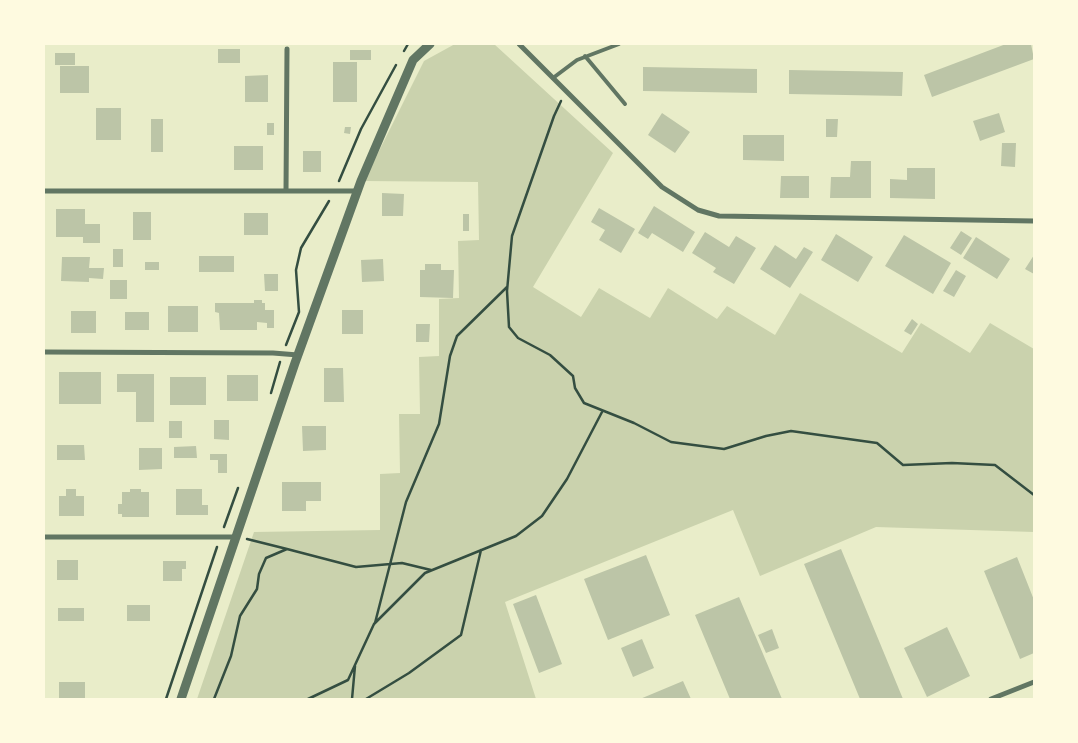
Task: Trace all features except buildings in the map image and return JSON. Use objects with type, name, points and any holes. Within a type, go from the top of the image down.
[{"type":"street","points":[[181,699],[235,537],[357,190],[413,60],[430,44]]},
{"type":"street","points":[[519,44],[662,187],[698,210],[719,216],[1034,221]]},
{"type":"street","points":[[286,49],[286,190]]},
{"type":"street","points":[[44,191],[357,190]]},
{"type":"street","points":[[44,352],[283,353],[298,355]]},
{"type":"street","points":[[44,537],[235,537]]},
{"type":"street","points":[[991,699],[1034,682]]},
{"type":"lane","points":[[553,78],[577,60],[619,44]]},
{"type":"lane","points":[[585,56],[625,104]]},
{"type":"path","points":[[403,52],[408,44]]},
{"type":"path","points":[[269,397],[298,312],[296,270],[301,248],[335,190],[361,130],[398,61]]},
{"type":"path","points":[[566,91],[554,116],[512,236],[508,286],[509,327],[518,338],[550,355],[573,376],[576,388],[584,404],[634,423],[671,442],[724,449],[766,436],[791,431],[877,443],[903,465],[952,463],[995,465],[1034,495]]},
{"type":"path","points":[[308,699],[348,680],[356,664],[374,624],[406,502],[439,424],[450,356],[457,336],[508,286]]},
{"type":"path","points":[[374,624],[425,573],[516,536],[542,516],[567,478],[602,412]]},
{"type":"path","points":[[166,699],[239,485]]},
{"type":"path","points":[[235,537],[356,567],[402,563],[432,570]]},
{"type":"path","points":[[214,699],[231,656],[240,616],[257,589],[259,574],[266,558],[287,549]]},
{"type":"path","points":[[366,699],[409,673],[461,635],[481,550]]},
{"type":"path","points":[[352,699],[356,664]]},
{"type":"green space","points":[[455,44],[494,44],[613,153],[533,287],[581,317],[599,288],[650,318],[668,288],[717,319],[727,306],[775,335],[800,293],[902,353],[921,323],[970,353],[990,323],[1034,349],[1034,532],[876,527],[760,576],[733,510],[505,602],[536,699],[197,699],[254,532],[380,530],[380,474],[400,473],[399,414],[420,414],[419,357],[439,356],[439,299],[459,298],[458,241],[479,240],[478,182],[364,181],[424,61]]}]
